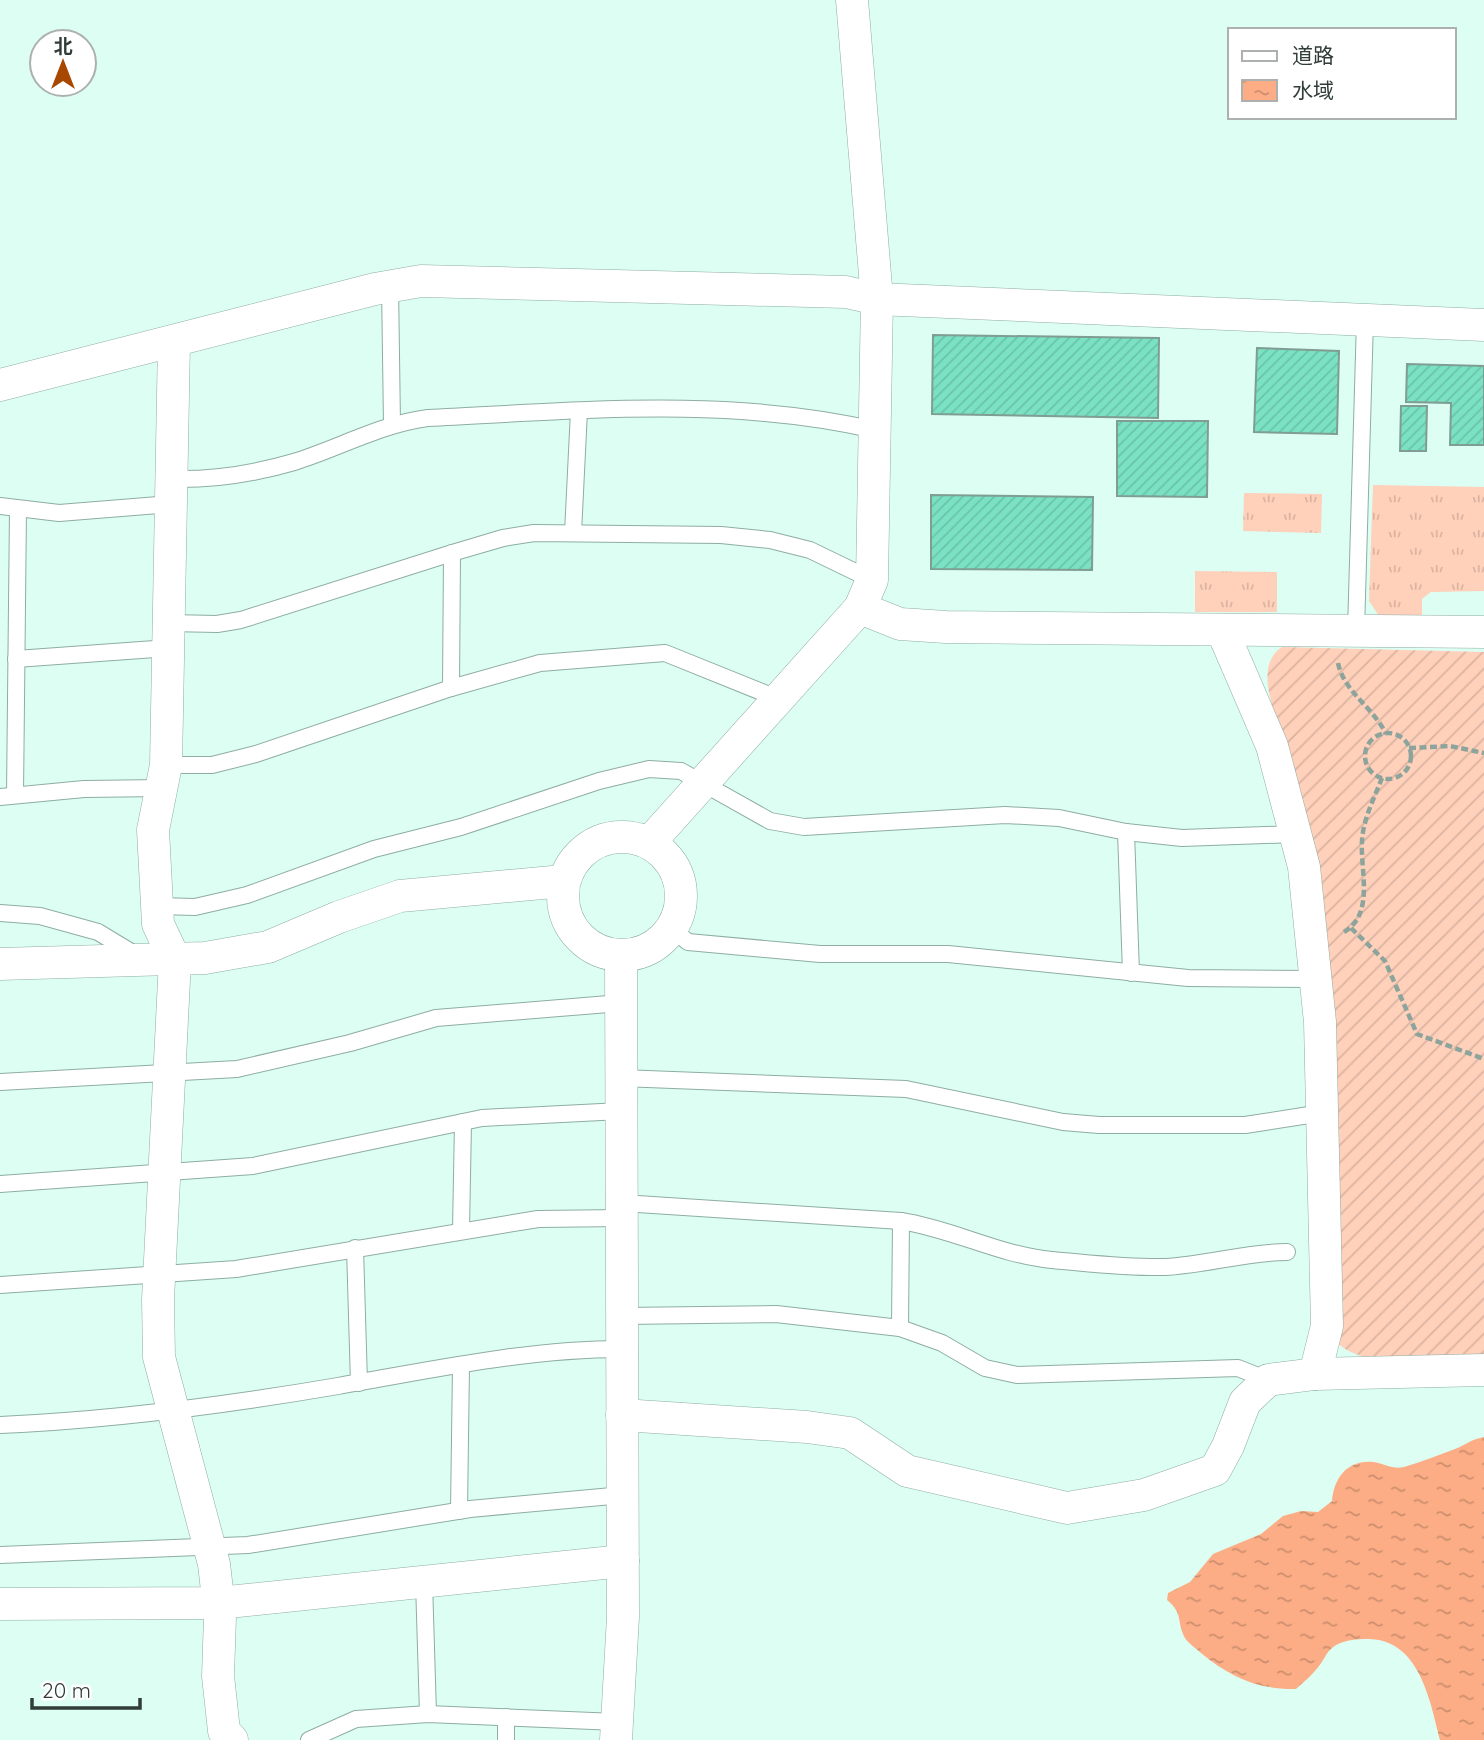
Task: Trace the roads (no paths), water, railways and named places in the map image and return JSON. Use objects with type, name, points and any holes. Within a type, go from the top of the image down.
[{"type":"street","points":[[649,843],[779,699],[866,594],[875,430],[877,299],[852,0]]},
{"type":"street","points":[[0,385],[390,285],[421,281],[846,292],[877,299],[1484,325]]},
{"type":"street","points":[[174,342],[164,776],[153,831],[170,1072],[159,1273],[159,1357],[211,1548],[219,1604],[218,1676],[224,1731],[232,1740]]},
{"type":"street","points":[[866,594],[900,624],[946,627],[1484,632]]},
{"type":"street","points":[[1222,630],[1272,746],[1304,867],[1320,1022],[1327,1326],[1315,1374]]},
{"type":"street","points":[[621,837],[649,843],[665,855],[676,872],[681,901],[672,929],[658,944],[641,953],[621,956],[601,953],[584,943],[571,928],[563,910],[564,881],[577,856],[593,844],[621,837]]},
{"type":"street","points":[[0,964],[205,958],[268,947],[339,917],[400,896],[564,881]]},
{"type":"street","points":[[616,1731],[623,1560],[621,956]]},
{"type":"street","points":[[622,1415],[807,1427],[850,1433],[907,1471],[1067,1508],[1144,1495],[1214,1470],[1228,1446],[1245,1402],[1268,1380],[1315,1374],[1484,1370]]},
{"type":"street","points":[[0,1604],[219,1604],[623,1560]]},
{"type":"lane","points":[[390,285],[392,425]]},
{"type":"lane","points":[[1347,631],[1365,320]]},
{"type":"lane","points":[[0,506],[59,513],[171,492],[295,461],[392,425],[428,418],[698,408],[833,420],[875,430]]},
{"type":"lane","points":[[573,533],[579,411]]},
{"type":"lane","points":[[18,509],[16,659],[8,695],[7,796],[84,789],[212,765],[256,754],[451,688],[540,663],[597,660],[650,652],[683,658],[779,699]]},
{"type":"lane","points":[[16,659],[169,635],[241,620],[452,553],[503,538],[534,533],[721,535],[770,540],[810,550],[866,594]]},
{"type":"lane","points":[[451,688],[452,553]]},
{"type":"lane","points":[[0,601],[17,604]]},
{"type":"lane","points":[[157,906],[195,907],[247,895],[374,849],[461,827],[587,785],[649,769],[681,771],[770,821],[804,827],[1005,815],[1059,818],[1126,832],[1182,838],[1295,834]]},
{"type":"lane","points":[[1126,832],[1131,973]]},
{"type":"lane","points":[[0,913],[40,916],[98,932],[160,960]]},
{"type":"lane","points":[[672,929],[688,942],[713,945],[820,954],[948,954],[1188,978],[1314,964]]},
{"type":"lane","points":[[0,1082],[237,1069],[350,1043],[436,1018],[621,1003]]},
{"type":"lane","points":[[621,1078],[906,1089],[1063,1122],[1099,1125],[1245,1125],[1322,1113]]},
{"type":"lane","points":[[0,1184],[253,1166],[482,1118],[621,1111]]},
{"type":"lane","points":[[461,1230],[463,1122]]},
{"type":"lane","points":[[0,1285],[236,1269],[461,1230],[622,1210],[901,1221],[935,1226],[1016,1256],[1051,1260],[1164,1267],[1260,1252],[1287,1252]]},
{"type":"lane","points":[[900,1328],[901,1221]]},
{"type":"lane","points":[[355,1248],[359,1383]]},
{"type":"lane","points":[[622,1315],[776,1314],[900,1328],[942,1343],[985,1368],[1017,1375],[1238,1368],[1268,1380]]},
{"type":"lane","points":[[0,1425],[67,1422],[262,1399],[568,1349],[622,1349]]},
{"type":"lane","points":[[458,1511],[461,1366]]},
{"type":"lane","points":[[0,1555],[211,1548],[458,1511],[623,1495]]},
{"type":"lane","points":[[424,1582],[428,1714]]},
{"type":"lane","points":[[309,1740],[356,1719],[428,1714],[506,1717],[616,1731]]},
{"type":"lane","points":[[506,1717],[506,1740]]},
{"type":"water","points":[[1484,1437],[1484,1740],[1440,1740],[1432,1707],[1419,1674],[1411,1660],[1399,1649],[1385,1642],[1359,1639],[1336,1645],[1296,1689],[1282,1689],[1257,1684],[1234,1675],[1185,1638],[1178,1614],[1167,1600],[1168,1593],[1190,1582],[1213,1554],[1261,1534],[1283,1516],[1301,1511],[1318,1512],[1332,1501],[1339,1478],[1349,1467],[1373,1462],[1400,1468]]}]
